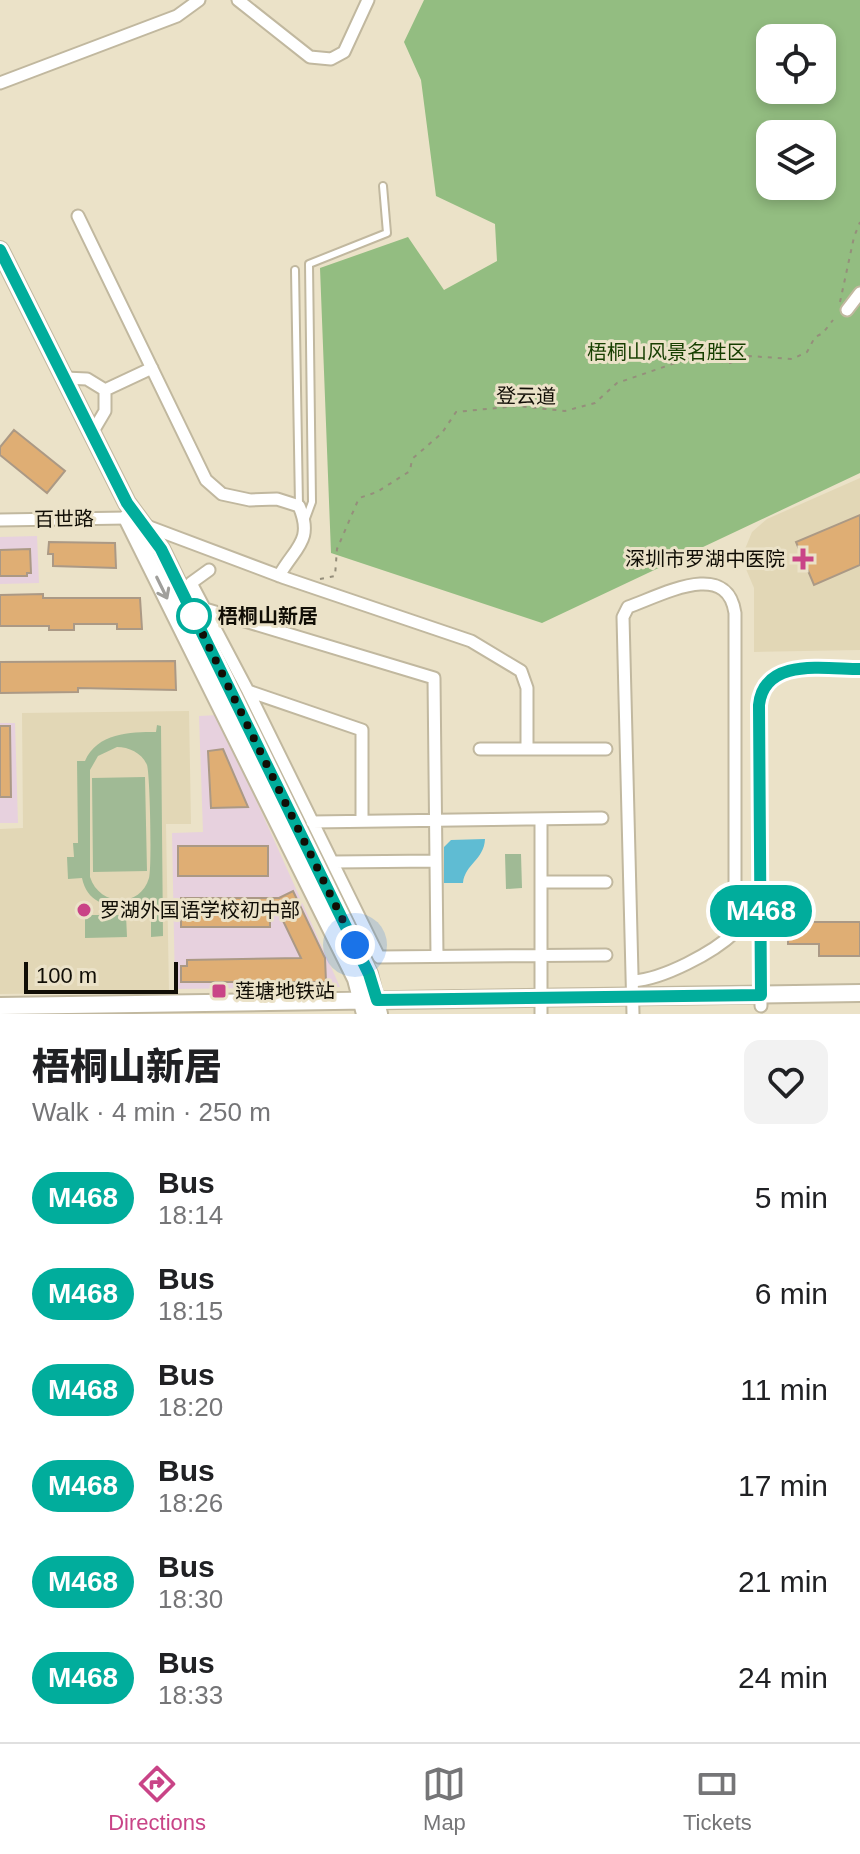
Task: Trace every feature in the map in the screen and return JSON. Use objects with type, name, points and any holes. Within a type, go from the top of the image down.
[{"type":"street","points":[[0,83],[177,16],[199,0]]},
{"type":"street","points":[[238,0],[304,53],[324,60],[344,52],[368,0]]},
{"type":"street","points":[[78,216],[206,480],[222,494],[250,500],[277,499],[299,506],[305,521],[304,540],[279,576]]},
{"type":"street","points":[[0,250],[127,503],[371,1008]]},
{"type":"street","points":[[843,308],[860,293]]},
{"type":"street","points":[[105,390],[152,368]]},
{"type":"street","points":[[65,378],[87,379],[105,390]]},
{"type":"street","points":[[92,433],[105,411],[105,390]]},
{"type":"street","name":"百世路","points":[[0,520],[135,521]]},
{"type":"street","points":[[135,521],[279,576],[471,641],[521,671],[527,688],[527,748]]},
{"type":"street","points":[[209,570],[191,583],[334,862],[379,957],[606,955]]},
{"type":"street","points":[[696,583],[714,584],[726,590],[733,601],[735,613],[735,932],[722,945],[648,980],[633,1000],[623,617],[628,607],[696,583]]},
{"type":"street","points":[[205,609],[434,678],[437,956]]},
{"type":"street","points":[[761,1000],[761,690],[772,677],[789,671],[860,669]]},
{"type":"street","points":[[248,691],[362,730],[362,820]]},
{"type":"street","points":[[480,749],[606,749]]},
{"type":"street","points":[[312,822],[602,818]]},
{"type":"street","points":[[541,819],[541,1007]]},
{"type":"street","points":[[334,862],[436,861]]},
{"type":"street","points":[[541,882],[606,882]]},
{"type":"street","points":[[761,1000],[860,993]]},
{"type":"street","points":[[0,1006],[541,1007],[633,1000],[860,1004]]},
{"type":"street","points":[[154,1014],[371,1008]]},
{"type":"lane","points":[[305,521],[312,502],[309,264],[387,233],[383,186]]},
{"type":"lane","points":[[295,270],[299,506]]},
{"type":"path","points":[[843,308],[854,237],[860,222]]},
{"type":"path","name":"登云道","points":[[315,580],[335,576],[337,549],[359,498],[377,492],[410,471],[412,459],[442,433],[456,412],[517,406],[565,411],[595,403],[617,383],[690,358],[730,363],[749,356],[792,359],[807,352],[815,337],[823,333],[833,320]]},
{"type":"shaded area","name":"深圳市罗湖中医院","points":[[860,478],[860,650],[754,652],[754,588],[746,569],[745,549],[752,532],[767,519]]},
{"type":"shaded area","points":[[37,536],[39,583],[0,584],[0,537]]},
{"type":"shaded area","name":"罗湖外国语学校初中部","points":[[189,711],[191,824],[166,824],[169,992],[0,994],[0,829],[23,828],[22,713]]},
{"type":"shaded area","points":[[218,715],[340,987],[175,989],[172,833],[203,832],[199,716]]},
{"type":"shaded area","points":[[0,723],[15,723],[18,823],[0,823]]},
{"type":"green space","name":"梧桐山风景名胜区","points":[[424,0],[860,0],[860,473],[542,623],[331,553],[320,268],[408,237],[444,290],[497,261],[495,224],[436,196],[421,80],[404,42]]},
{"type":"green space","points":[[157,725],[161,726],[163,936],[151,937],[151,905],[119,906],[100,902],[86,889],[82,878],[68,879],[67,857],[74,857],[73,843],[78,843],[77,761],[85,761],[98,745],[115,736],[156,732]],"holes":[[[117,747],[130,750],[145,761],[150,802],[149,878],[137,895],[120,900],[102,894],[90,877],[90,770],[98,756]]]},
{"type":"green space","points":[[145,777],[147,871],[93,872],[92,778]]},
{"type":"green space","points":[[505,854],[521,854],[522,888],[506,889]]},
{"type":"green space","points":[[85,915],[126,915],[127,937],[85,938]]},
{"type":"water","points":[[485,839],[463,883],[444,883],[444,847],[451,840]]},
{"type":"building","points":[[14,430],[65,471],[47,493],[0,455],[0,447]]},
{"type":"building","points":[[860,515],[860,565],[814,585],[796,542]]},
{"type":"building","points":[[49,542],[115,543],[116,568],[53,566],[53,554],[48,554]]},
{"type":"building","points":[[30,549],[31,573],[27,576],[0,576],[0,550]]},
{"type":"building","points":[[43,594],[43,598],[140,598],[142,629],[117,629],[117,624],[74,624],[74,630],[49,630],[49,626],[0,626],[0,595]]},
{"type":"building","points":[[175,661],[176,690],[78,688],[78,692],[0,693],[0,662]]},
{"type":"building","points":[[0,726],[10,726],[11,797],[0,797]]},
{"type":"building","points":[[223,749],[248,807],[211,808],[208,751]]},
{"type":"building","points":[[178,846],[268,846],[268,876],[178,876]]},
{"type":"building","points":[[293,891],[325,958],[326,982],[181,982],[181,966],[187,966],[187,960],[301,958],[272,898]]},
{"type":"building","points":[[181,898],[270,898],[270,927],[181,927]]},
{"type":"building","points":[[779,922],[860,922],[860,956],[819,956],[819,944],[788,944],[788,932],[779,932]]},
{"type":"bus line","name":"M468","points":[[0,250],[127,503],[161,549],[369,974],[377,1000],[761,995],[761,690],[772,677],[789,671],[860,669]]},
{"type":"place","name":"深圳市罗湖中医院","points":[[803,559]]},
{"type":"place","name":"梧桐山新居","points":[[194,616]]},
{"type":"place","name":"罗湖外国语学校初中部","points":[[84,910]]},
{"type":"place","name":"莲塘地铁站","points":[[219,991]]},
{"type":"route","points":[[194,616],[189,606],[355,945]]}]
